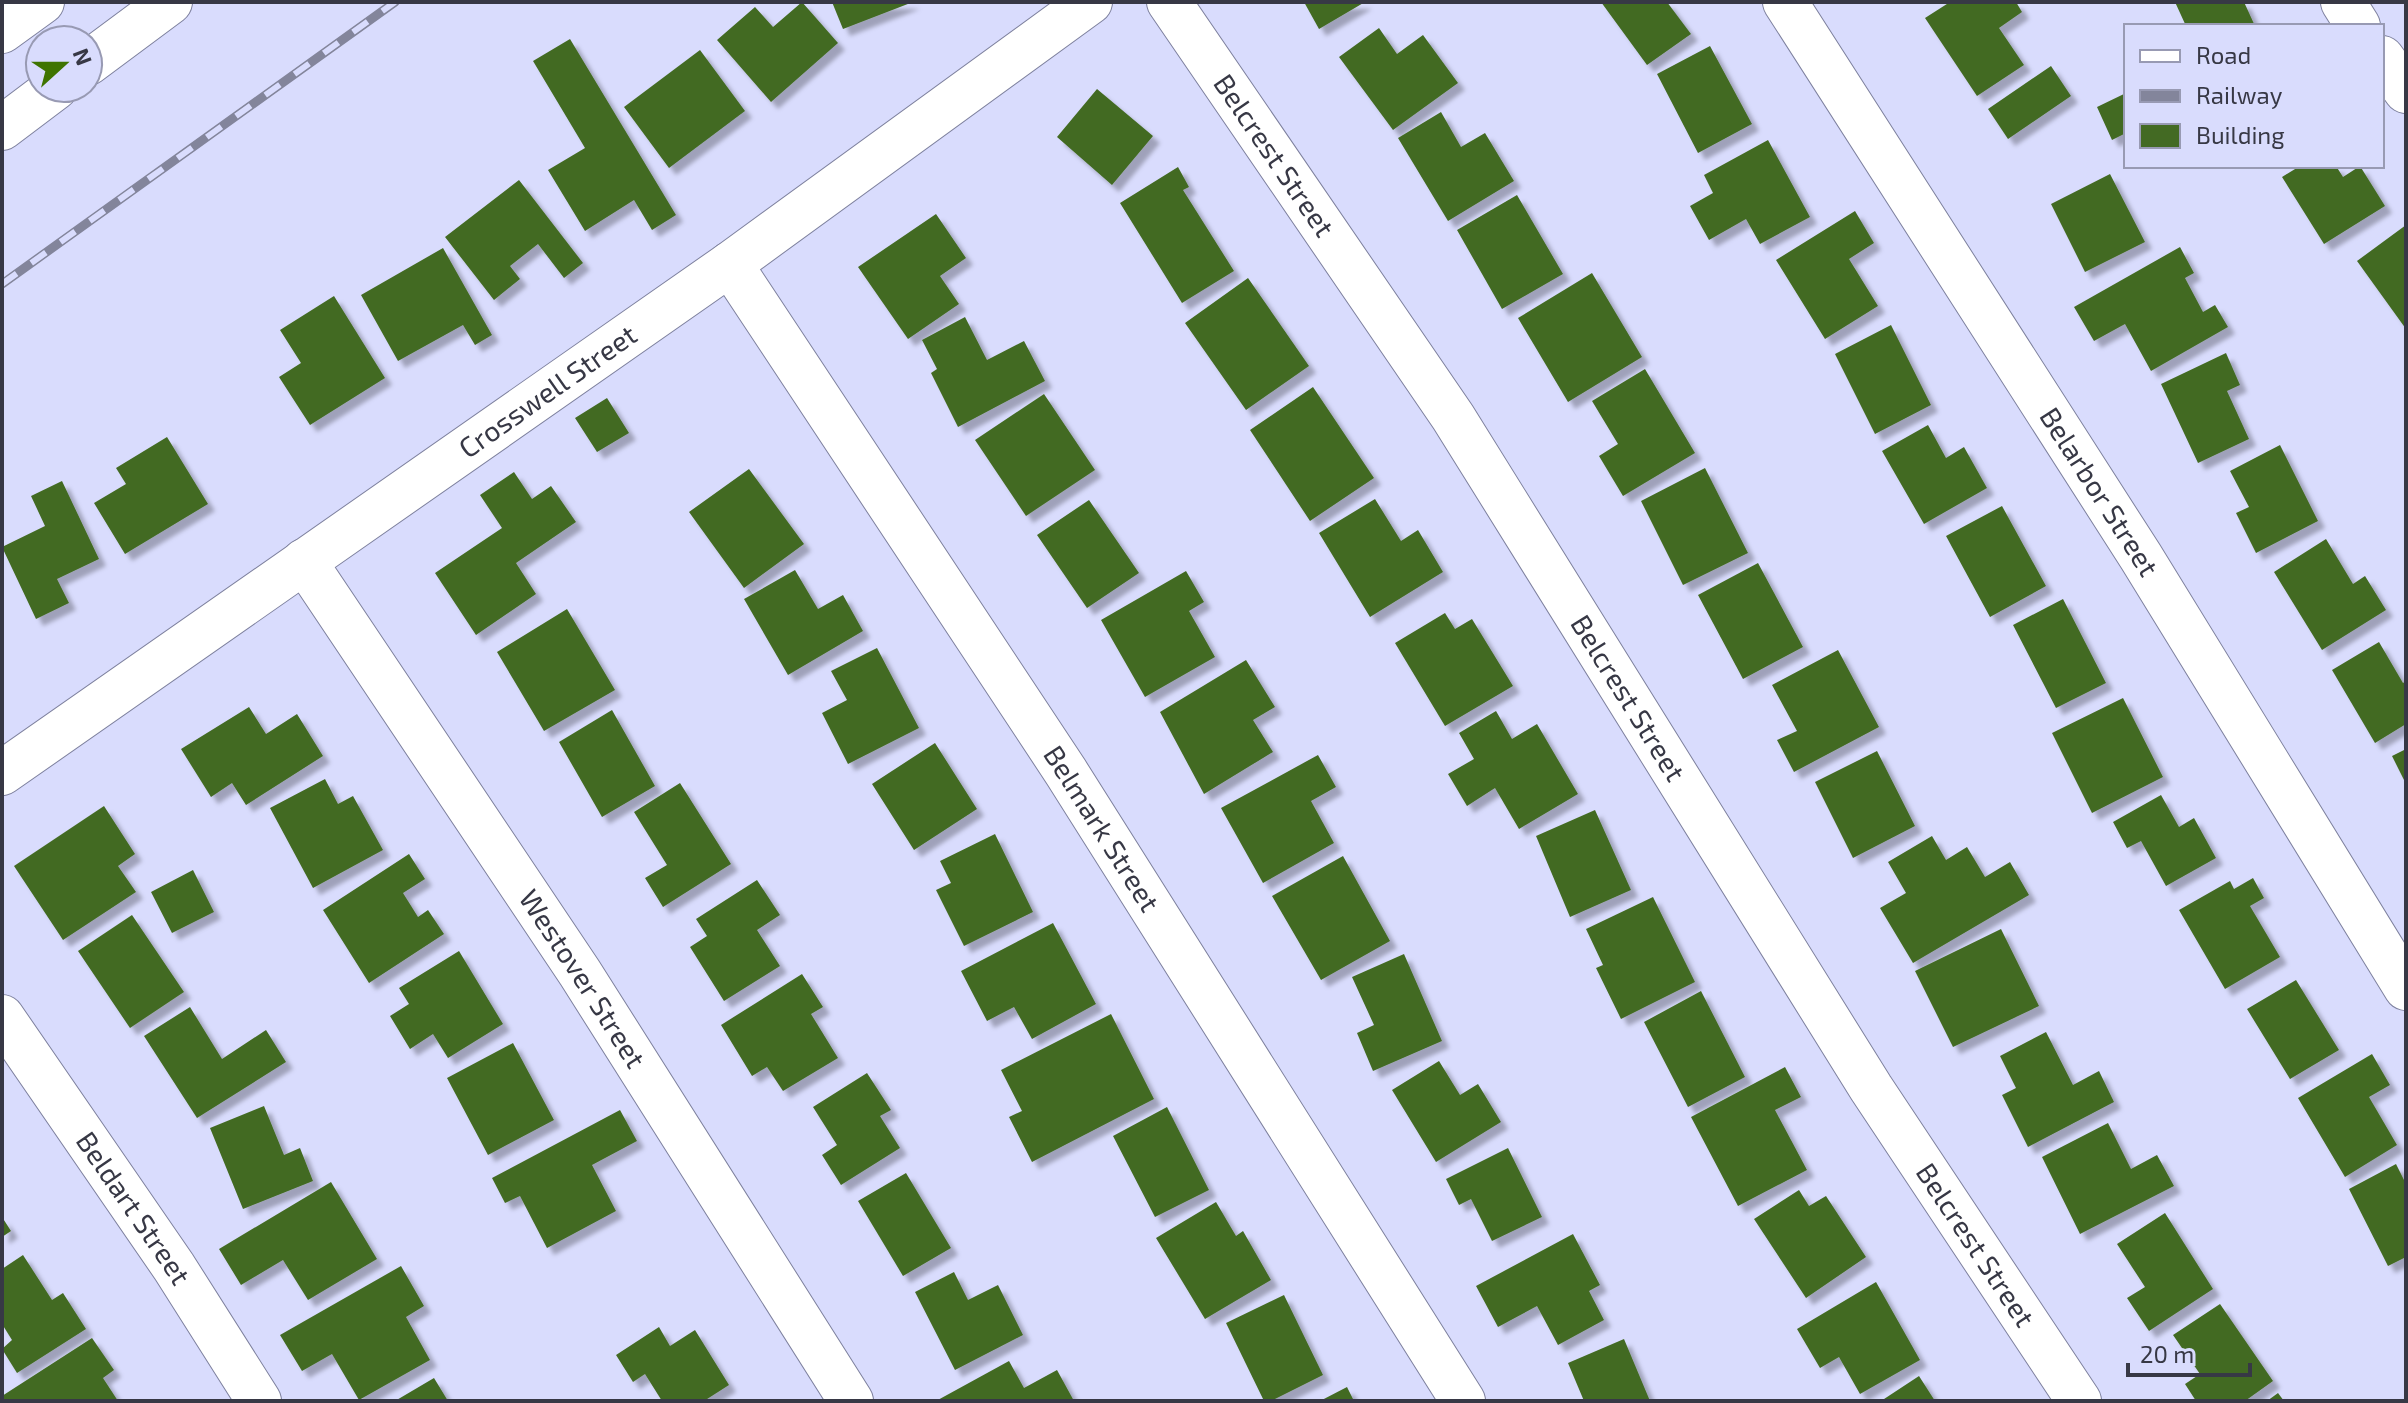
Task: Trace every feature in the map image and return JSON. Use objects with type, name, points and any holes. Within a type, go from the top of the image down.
[{"type":"street","points":[[2,31],[42,2]]},
{"type":"street","points":[[104,51],[170,2]]},
{"type":"street","name":"Crosswell Street","points":[[2,773],[730,264],[1090,2]]},
{"type":"street","name":"Belcrest Street","points":[[1169,2],[1453,417],[1871,1088],[2079,1401]]},
{"type":"street","name":"Belarbor Street","points":[[1785,2],[2141,557],[2406,988]]},
{"type":"street","points":[[2343,2],[2357,24]]},
{"type":"street","points":[[2384,61],[2406,91]]},
{"type":"street","points":[[2,128],[34,104]]},
{"type":"street","name":"Belmark Street","points":[[730,264],[1066,772],[1463,1401]]},
{"type":"street","name":"Westover Street","points":[[304,561],[588,987],[851,1401]]},
{"type":"street","name":"Beldart Street","points":[[2,1017],[174,1267],[259,1401]]},
{"type":"building","points":[[802,2],[838,43],[771,102],[717,40],[755,7],[773,27]]},
{"type":"building","points":[[832,2],[913,2],[843,29]]},
{"type":"building","points":[[1304,2],[1365,2],[1319,29]]},
{"type":"building","points":[[1601,2],[1667,2],[1691,34],[1647,65]]},
{"type":"building","points":[[1950,2],[2016,2],[2022,12],[1999,28],[2024,65],[1977,96],[1925,18]]},
{"type":"building","points":[[2175,2],[2244,2],[2254,24],[2185,24]]},
{"type":"building","points":[[1379,28],[1397,54],[1423,35],[1458,83],[1393,130],[1339,57]]},
{"type":"building","points":[[570,39],[676,215],[652,230],[634,200],[585,231],[548,170],[585,148],[533,61]]},
{"type":"building","points":[[1710,46],[1752,124],[1698,153],[1657,74]]},
{"type":"building","points":[[700,50],[745,111],[669,168],[624,107]]},
{"type":"building","points":[[2051,66],[2071,96],[2008,139],[1988,109]]},
{"type":"building","points":[[1097,89],[1153,136],[1112,185],[1057,137]]},
{"type":"building","points":[[2124,94],[2124,134],[2112,140],[2097,107]]},
{"type":"building","points":[[1441,112],[1461,147],[1485,133],[1514,181],[1448,221],[1398,138]]},
{"type":"building","points":[[1768,140],[1810,217],[1760,244],[1746,219],[1709,240],[1690,206],[1713,193],[1704,175]]},
{"type":"building","points":[[1178,167],[1189,187],[1183,190],[1234,271],[1182,303],[1120,203]]},
{"type":"building","points":[[2297,168],[2337,168],[2343,177],[2361,168],[2385,206],[2324,244],[2282,177]]},
{"type":"building","points":[[2110,174],[2145,242],[2085,272],[2051,204]]},
{"type":"building","points":[[519,180],[583,263],[564,278],[538,244],[510,266],[520,279],[494,300],[445,237]]},
{"type":"building","points":[[1517,195],[1563,274],[1502,309],[1457,230]]},
{"type":"building","points":[[1855,211],[1874,243],[1849,259],[1878,306],[1825,339],[1776,260]]},
{"type":"building","points":[[936,214],[966,258],[940,276],[959,304],[908,339],[858,267]]},
{"type":"building","points":[[2406,225],[2406,329],[2357,261]]},
{"type":"building","points":[[2180,247],[2194,273],[2185,278],[2203,312],[2215,305],[2228,327],[2151,371],[2125,324],[2094,341],[2074,307]]},
{"type":"building","points":[[443,248],[492,335],[475,345],[463,325],[398,361],[361,295]]},
{"type":"building","points":[[1592,273],[1642,357],[1568,402],[1518,318]]},
{"type":"building","points":[[1248,278],[1309,366],[1246,410],[1185,323]]},
{"type":"building","points":[[334,296],[385,378],[310,425],[279,377],[301,363],[280,330]]},
{"type":"building","points":[[965,317],[987,360],[1024,341],[1045,381],[958,427],[931,373],[937,369],[922,340]]},
{"type":"building","points":[[1891,325],[1931,405],[1875,434],[1835,354]]},
{"type":"building","points":[[2226,353],[2240,385],[2227,391],[2249,439],[2198,463],[2161,384]]},
{"type":"building","points":[[1645,369],[1695,453],[1623,496],[1599,456],[1618,444],[1592,401]]},
{"type":"building","points":[[1313,387],[1374,478],[1310,521],[1250,430]]},
{"type":"building","points":[[1044,394],[1095,470],[1026,516],[975,440]]},
{"type":"building","points":[[607,398],[629,433],[597,452],[575,418]]},
{"type":"building","points":[[1928,425],[1946,458],[1964,447],[1987,488],[1924,524],[1882,451]]},
{"type":"building","points":[[167,437],[208,504],[125,554],[94,503],[126,484],[116,468]]},
{"type":"building","points":[[2280,445],[2318,521],[2256,553],[2236,513],[2249,507],[2230,471]]},
{"type":"building","points":[[1705,468],[1748,553],[1683,585],[1641,501]]},
{"type":"building","points":[[749,469],[804,544],[744,588],[689,512]]},
{"type":"building","points":[[514,472],[532,499],[551,486],[576,522],[516,563],[536,594],[476,635],[435,573],[502,528],[480,495]]},
{"type":"building","points":[[62,481],[99,559],[57,579],[69,603],[36,619],[2,547],[45,526],[31,496]]},
{"type":"building","points":[[1375,499],[1401,541],[1418,530],[1443,572],[1370,617],[1319,533]]},
{"type":"building","points":[[1089,500],[1139,573],[1087,608],[1037,535]]},
{"type":"building","points":[[2002,506],[2046,586],[1990,617],[1946,536]]},
{"type":"building","points":[[2326,539],[2353,584],[2365,576],[2386,610],[2322,650],[2274,572]]},
{"type":"building","points":[[1758,563],[1803,647],[1743,679],[1698,595]]},
{"type":"building","points":[[795,570],[818,609],[843,595],[863,631],[788,675],[744,599]]},
{"type":"building","points":[[1186,571],[1204,602],[1189,611],[1215,657],[1145,697],[1101,620]]},
{"type":"building","points":[[2063,599],[2106,683],[2056,708],[2013,625]]},
{"type":"building","points":[[567,609],[615,690],[544,731],[497,652]]},
{"type":"building","points":[[1445,613],[1455,629],[1472,619],[1513,686],[1445,726],[1395,643]]},
{"type":"building","points":[[2379,642],[2403,683],[2406,681],[2406,724],[2375,743],[2332,670]]},
{"type":"building","points":[[877,648],[919,728],[848,764],[822,713],[847,700],[831,671]]},
{"type":"building","points":[[1838,650],[1879,727],[1794,772],[1777,740],[1797,731],[1772,685]]},
{"type":"building","points":[[1246,660],[1275,707],[1253,720],[1273,752],[1204,794],[1160,712]]},
{"type":"building","points":[[2123,698],[2163,777],[2092,813],[2052,733]]},
{"type":"building","points":[[249,707],[266,734],[297,714],[323,756],[246,805],[232,783],[211,797],[181,749]]},
{"type":"building","points":[[612,710],[655,786],[602,817],[559,742]]},
{"type":"building","points":[[1496,711],[1512,739],[1537,724],[1578,794],[1519,829],[1495,788],[1467,806],[1448,774],[1474,759],[1459,733]]},
{"type":"building","points":[[935,743],[977,809],[914,850],[872,784]]},
{"type":"building","points":[[2406,749],[2406,784],[2392,756]]},
{"type":"building","points":[[1877,751],[1915,826],[1853,858],[1815,782]]},
{"type":"building","points":[[1318,755],[1336,787],[1311,801],[1334,843],[1263,883],[1221,808]]},
{"type":"building","points":[[325,779],[338,804],[353,796],[383,850],[313,888],[270,808]]},
{"type":"building","points":[[680,783],[731,864],[663,907],[645,878],[667,865],[634,812]]},
{"type":"building","points":[[2161,795],[2179,827],[2194,818],[2216,858],[2166,886],[2141,841],[2127,848],[2113,822]]},
{"type":"building","points":[[104,806],[135,854],[118,866],[136,892],[63,940],[14,866]]},
{"type":"building","points":[[1595,810],[1631,890],[1570,917],[1536,836]]},
{"type":"building","points":[[995,834],[1033,912],[964,946],[936,890],[951,883],[940,861]]},
{"type":"building","points":[[1932,836],[1946,860],[1967,847],[1985,877],[2010,862],[2029,895],[1913,963],[1880,908],[1906,893],[1888,862]]},
{"type":"building","points":[[409,854],[425,879],[403,893],[418,917],[428,910],[444,934],[369,983],[323,910]]},
{"type":"building","points":[[1343,856],[1390,941],[1321,980],[1272,896]]},
{"type":"building","points":[[193,870],[214,912],[172,933],[151,892]]},
{"type":"building","points":[[2253,878],[2264,898],[2250,906],[2280,957],[2225,989],[2179,910],[2230,881],[2234,889]]},
{"type":"building","points":[[757,880],[780,915],[757,930],[780,966],[724,1001],[690,947],[707,936],[696,919]]},
{"type":"building","points":[[1653,897],[1695,982],[1621,1019],[1596,968],[1603,965],[1586,929]]},
{"type":"building","points":[[132,915],[184,992],[130,1028],[78,951]]},
{"type":"building","points":[[1053,923],[1096,1004],[1032,1039],[1014,1007],[987,1021],[961,971]]},
{"type":"building","points":[[2001,929],[2039,1006],[1953,1047],[1915,971]]},
{"type":"building","points":[[459,951],[503,1024],[448,1058],[433,1034],[410,1049],[390,1016],[409,1004],[399,988]]},
{"type":"building","points":[[1404,954],[1442,1041],[1373,1071],[1357,1033],[1374,1025],[1352,977]]},
{"type":"building","points":[[802,974],[823,1007],[811,1014],[838,1058],[783,1091],[767,1067],[752,1076],[721,1025]]},
{"type":"building","points":[[2296,980],[2339,1050],[2290,1079],[2247,1009]]},
{"type":"building","points":[[1701,991],[1745,1077],[1688,1107],[1644,1022]]},
{"type":"building","points":[[190,1007],[222,1059],[266,1030],[286,1062],[197,1118],[144,1036]]},
{"type":"building","points":[[1111,1014],[1154,1099],[1032,1162],[1009,1117],[1022,1111],[1001,1070]]},
{"type":"building","points":[[2046,1032],[2073,1085],[2099,1071],[2114,1102],[2028,1147],[2002,1095],[2016,1088],[2000,1056]]},
{"type":"building","points":[[513,1043],[554,1120],[488,1155],[447,1078]]},
{"type":"building","points":[[2372,1054],[2390,1085],[2369,1097],[2397,1145],[2345,1177],[2298,1098]]},
{"type":"building","points":[[1439,1061],[1460,1095],[1478,1084],[1501,1122],[1436,1162],[1392,1090]]},
{"type":"building","points":[[1785,1067],[1801,1097],[1775,1110],[1807,1170],[1738,1206],[1691,1117]]},
{"type":"building","points":[[867,1073],[891,1110],[880,1116],[900,1148],[841,1185],[822,1155],[837,1145],[813,1107]]},
{"type":"building","points":[[264,1106],[284,1155],[300,1148],[313,1181],[243,1209],[210,1128]]},
{"type":"building","points":[[1167,1107],[1209,1190],[1155,1217],[1113,1136]]},
{"type":"building","points":[[620,1110],[637,1141],[592,1165],[616,1211],[547,1248],[520,1196],[505,1203],[492,1178]]},
{"type":"building","points":[[2108,1123],[2131,1169],[2157,1155],[2174,1186],[2080,1234],[2042,1157]]},
{"type":"building","points":[[1508,1148],[1542,1217],[1492,1241],[1471,1199],[1459,1205],[1446,1179]]},
{"type":"building","points":[[2396,1164],[2406,1184],[2406,1257],[2388,1266],[2349,1189]]},
{"type":"building","points":[[906,1173],[951,1248],[903,1276],[858,1201]]},
{"type":"building","points":[[331,1182],[377,1259],[308,1300],[283,1260],[241,1285],[219,1249]]},
{"type":"building","points":[[1799,1190],[1809,1206],[1826,1196],[1866,1257],[1806,1298],[1754,1219]]},
{"type":"building","points":[[1216,1202],[1236,1236],[1243,1231],[1271,1280],[1205,1319],[1156,1238]]},
{"type":"building","points":[[2165,1213],[2213,1289],[2149,1331],[2127,1298],[2145,1287],[2117,1244]]},
{"type":"building","points":[[2,1217],[11,1231],[2,1237]]},
{"type":"building","points":[[1573,1234],[1600,1285],[1589,1291],[1604,1320],[1558,1345],[1537,1306],[1498,1327],[1476,1286]]},
{"type":"building","points":[[23,1255],[52,1300],[63,1293],[86,1329],[17,1373],[2,1349],[12,1340],[2,1324],[2,1269]]},
{"type":"building","points":[[401,1266],[424,1306],[406,1317],[430,1360],[359,1400],[332,1354],[302,1371],[280,1335]]},
{"type":"building","points":[[954,1272],[968,1300],[998,1285],[1023,1335],[955,1370],[915,1292]]},
{"type":"building","points":[[1876,1282],[1920,1360],[1860,1394],[1839,1357],[1820,1368],[1797,1329]]},
{"type":"building","points":[[1284,1295],[1323,1375],[1271,1401],[1264,1401],[1226,1323]]},
{"type":"building","points":[[2220,1304],[2273,1381],[2245,1401],[2196,1401],[2185,1384],[2200,1374],[2173,1335]]},
{"type":"building","points":[[659,1327],[670,1346],[695,1330],[729,1385],[704,1401],[662,1401],[645,1374],[633,1382],[616,1355]]},
{"type":"building","points":[[92,1338],[114,1370],[103,1378],[118,1401],[2,1401],[2,1396]]},
{"type":"building","points":[[1624,1339],[1650,1401],[1584,1401],[1568,1363]]},
{"type":"building","points":[[1009,1361],[1024,1388],[1057,1370],[1074,1401],[936,1401]]},
{"type":"building","points":[[1919,1376],[1935,1401],[1881,1401]]},
{"type":"building","points":[[434,1378],[448,1401],[395,1401]]},
{"type":"building","points":[[1347,1387],[1354,1401],[1320,1401]]},
{"type":"building","points":[[2278,1393],[2284,1401],[2267,1401]]},
{"type":"railway","points":[[2,284],[395,2]]}]
